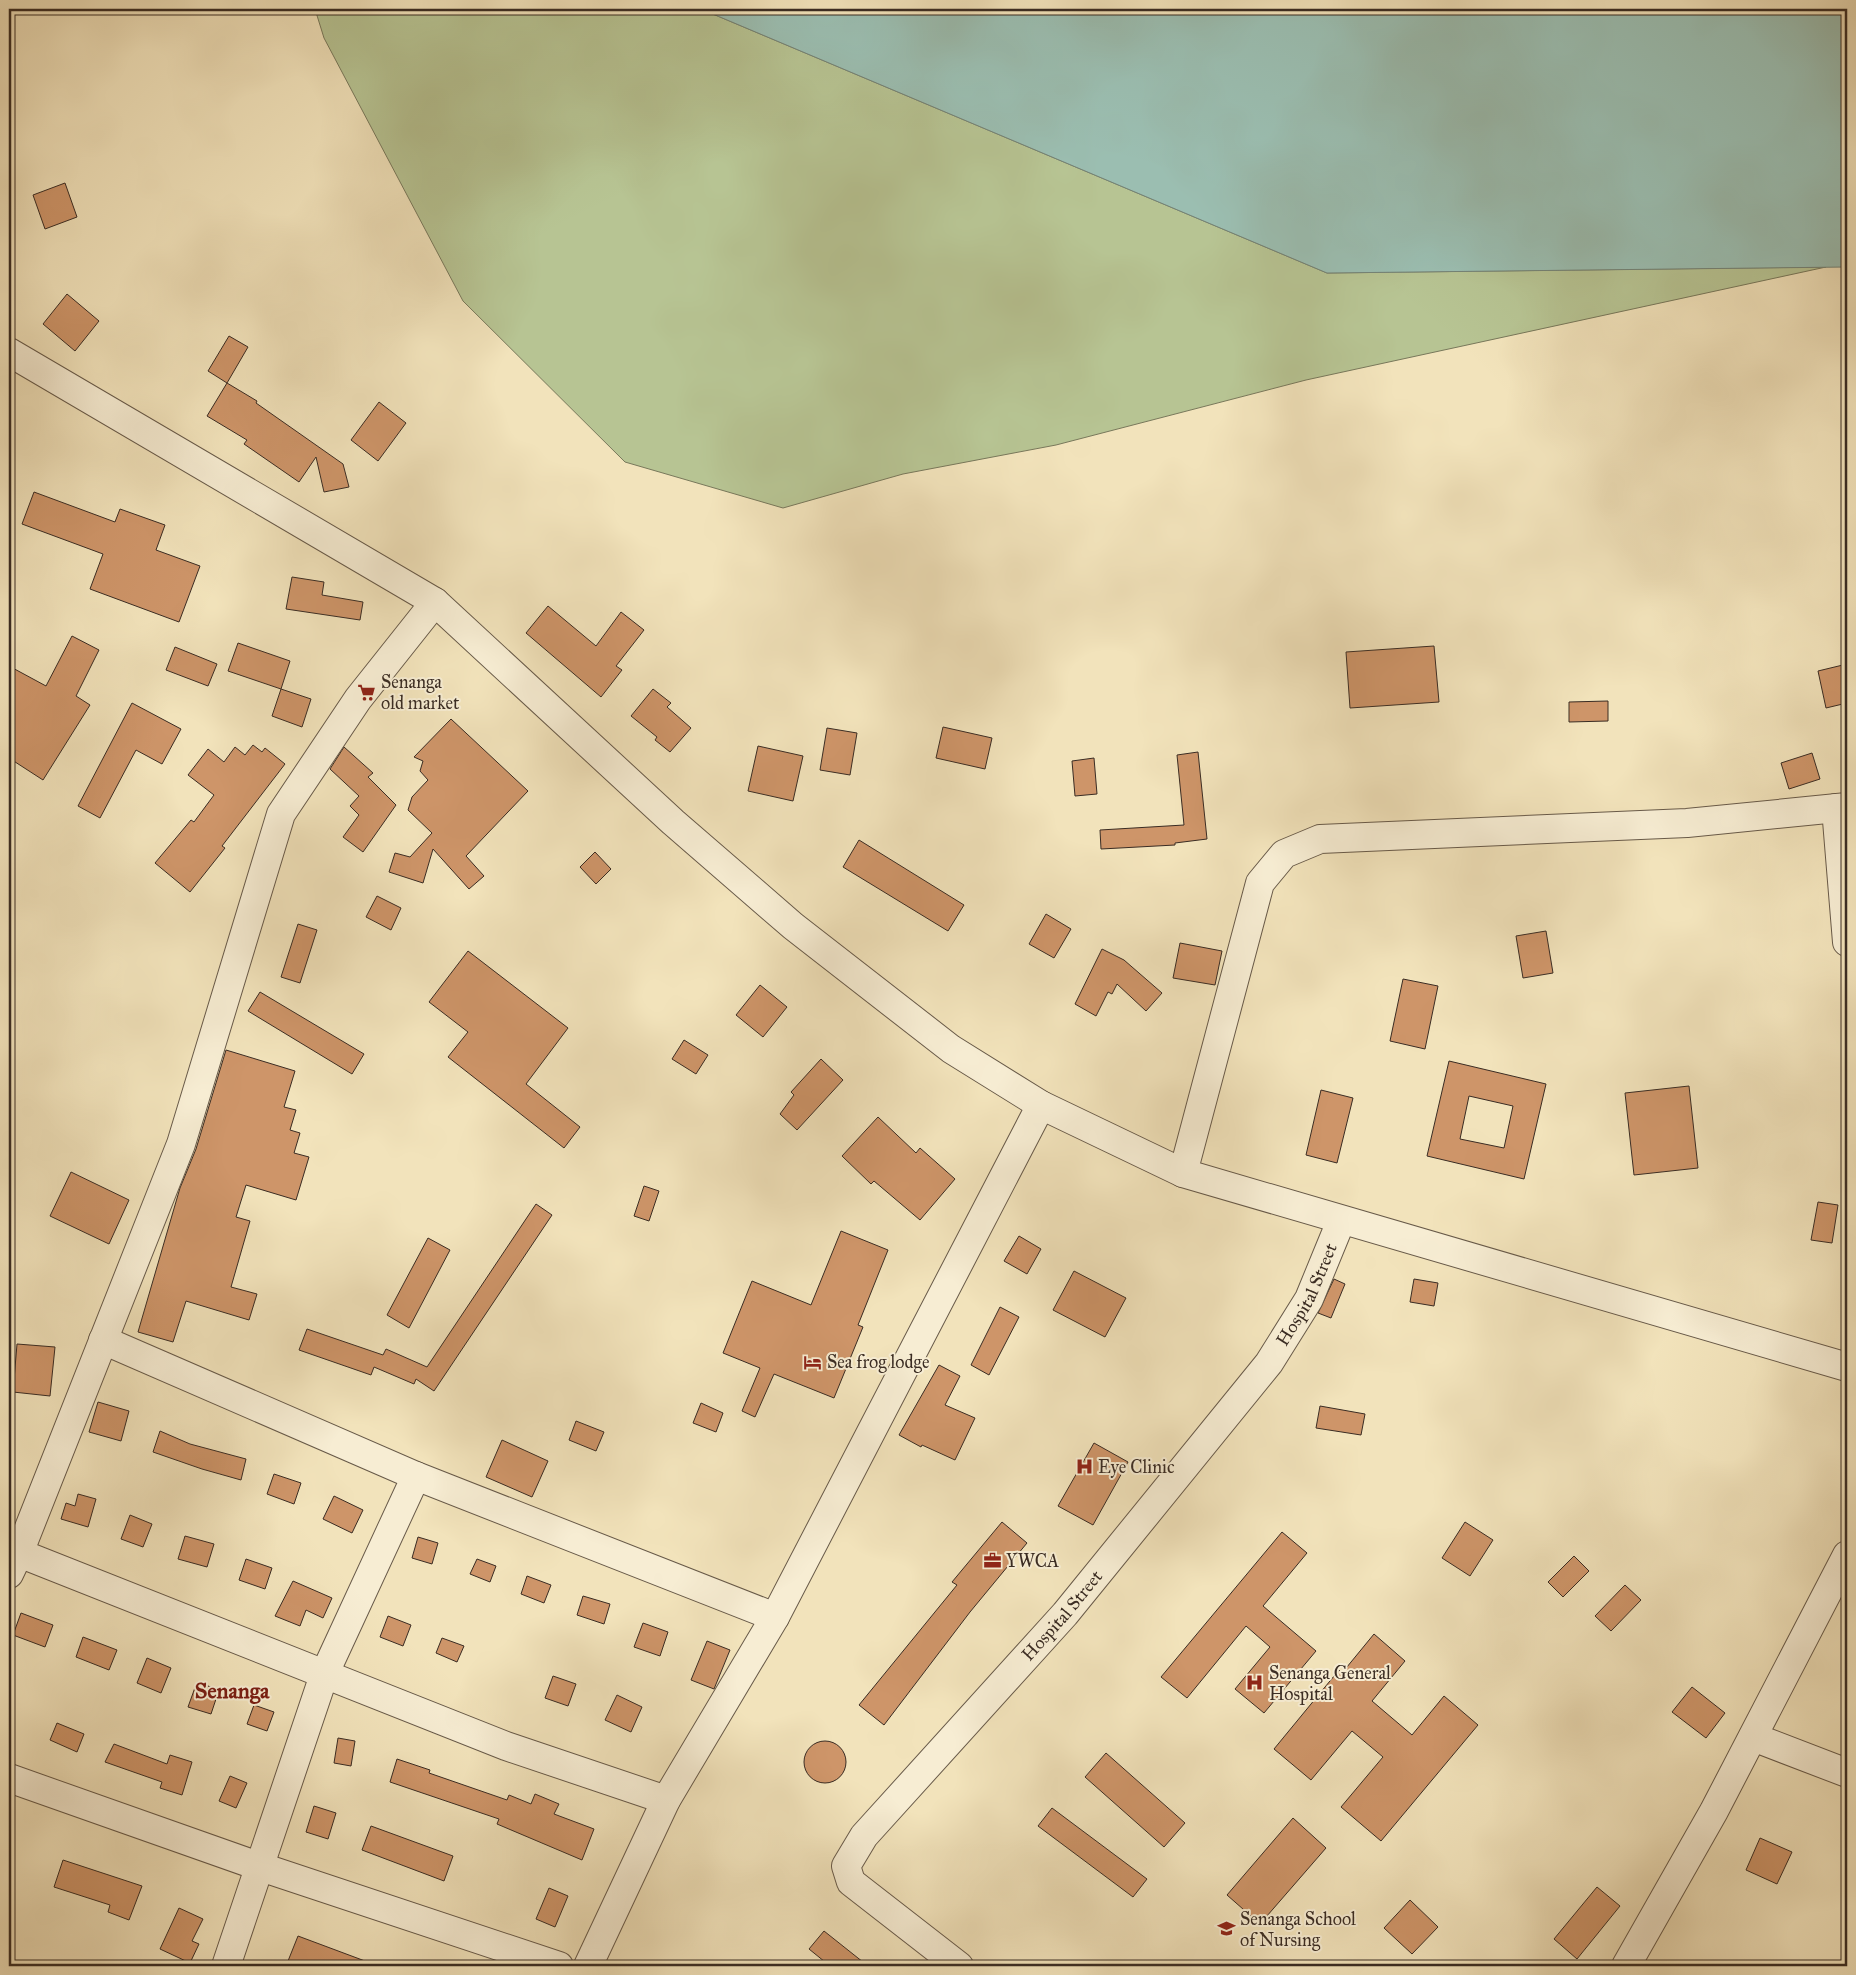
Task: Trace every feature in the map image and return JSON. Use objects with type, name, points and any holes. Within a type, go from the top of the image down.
[{"type":"street","points":[[9,352],[435,602],[673,822],[792,926],[951,1049],[1041,1106],[1183,1173],[1341,1221],[1847,1367]]},
{"type":"street","points":[[435,602],[358,699],[281,814],[181,1144],[14,1564],[324,1675],[506,1746],[666,1800]]},
{"type":"street","points":[[1183,1173],[1260,883],[1284,854],[1320,838],[1687,823],[1841,807],[1847,942]]},
{"type":"street","points":[[588,1966],[666,1800],[775,1617],[1041,1106]]},
{"type":"street","name":"Hospital Street","points":[[959,1966],[851,1882],[846,1866],[864,1836],[1065,1614],[1269,1363],[1309,1298],[1341,1221]]},
{"type":"street","points":[[103,1340],[416,1476],[775,1617]]},
{"type":"street","points":[[226,1966],[324,1675],[416,1476]]},
{"type":"street","points":[[1626,1966],[1752,1738],[1847,1555]]},
{"type":"street","points":[[1752,1738],[1847,1773]]},
{"type":"street","points":[[9,1778],[260,1867],[559,1966]]},
{"type":"green space","points":[[315,9],[701,9],[1327,273],[1826,267],[1306,380],[1056,445],[903,474],[783,508],[625,462],[463,301],[324,38]]},
{"type":"shaded area","points":[[701,9],[1847,9],[1847,267],[1327,273]]},
{"type":"building","points":[[65,183],[77,217],[45,229],[33,195]]},
{"type":"building","points":[[67,294],[99,321],[75,351],[43,324]]},
{"type":"building","points":[[229,336],[248,347],[227,383],[208,371]]},
{"type":"building","points":[[227,383],[257,401],[256,403],[343,464],[349,487],[324,492],[316,457],[299,482],[244,444],[247,440],[207,416]]},
{"type":"building","points":[[379,402],[406,423],[378,461],[351,440]]},
{"type":"building","points":[[34,492],[115,522],[120,509],[165,525],[156,550],[200,566],[179,622],[90,589],[103,554],[22,524]]},
{"type":"building","points":[[292,577],[324,582],[322,595],[363,602],[360,620],[286,609]]},
{"type":"building","points":[[548,606],[596,646],[621,612],[644,630],[616,666],[622,670],[601,697],[526,633]]},
{"type":"building","points":[[72,636],[99,650],[76,696],[90,705],[43,780],[9,758],[9,666],[46,686]]},
{"type":"building","points":[[238,643],[290,661],[281,689],[228,671]]},
{"type":"building","points":[[1434,646],[1439,702],[1350,708],[1346,652]]},
{"type":"building","points":[[175,647],[217,664],[208,686],[166,670]]},
{"type":"building","points":[[1847,664],[1847,703],[1826,708],[1818,671]]},
{"type":"building","points":[[281,689],[311,699],[302,727],[272,716]]},
{"type":"building","points":[[653,689],[671,703],[667,707],[691,728],[670,752],[655,740],[657,737],[631,716]]},
{"type":"building","points":[[1608,701],[1608,721],[1569,722],[1569,702]]},
{"type":"building","points":[[132,703],[181,729],[162,764],[136,750],[100,818],[78,806]]},
{"type":"building","points":[[451,719],[528,791],[466,856],[484,876],[469,889],[433,849],[423,883],[389,872],[395,853],[410,857],[432,833],[408,810],[412,797],[428,780],[420,771],[423,761],[414,757]]},
{"type":"building","points":[[943,727],[992,738],[985,769],[936,758]]},
{"type":"building","points":[[827,728],[857,733],[850,775],[820,770]]},
{"type":"building","points":[[253,745],[262,752],[265,748],[285,764],[222,846],[225,848],[190,892],[155,863],[191,820],[194,822],[214,795],[188,775],[208,749],[224,762],[235,747],[245,755]]},
{"type":"building","points":[[758,746],[803,756],[793,801],[748,791]]},
{"type":"building","points":[[344,747],[373,773],[368,777],[396,805],[363,852],[343,837],[359,815],[350,806],[359,796],[330,769]]},
{"type":"building","points":[[1198,752],[1207,839],[1175,843],[1175,845],[1101,849],[1100,830],[1184,825],[1177,755]]},
{"type":"building","points":[[1812,753],[1820,779],[1789,789],[1781,763]]},
{"type":"building","points":[[1094,758],[1097,794],[1075,796],[1072,761]]},
{"type":"building","points":[[859,840],[964,905],[948,931],[843,867]]},
{"type":"building","points":[[595,852],[611,869],[596,884],[580,867]]},
{"type":"building","points":[[377,896],[401,908],[391,930],[366,917]]},
{"type":"building","points":[[1046,914],[1071,929],[1054,958],[1029,944]]},
{"type":"building","points":[[298,924],[317,930],[300,983],[281,977]]},
{"type":"building","points":[[1546,931],[1553,973],[1523,978],[1516,936]]},
{"type":"building","points":[[1180,943],[1222,951],[1215,985],[1173,978]]},
{"type":"building","points":[[1102,949],[1124,960],[1162,993],[1146,1011],[1117,984],[1112,994],[1108,992],[1096,1016],[1075,1004]]},
{"type":"building","points":[[468,951],[568,1028],[526,1084],[580,1127],[564,1148],[448,1057],[468,1032],[429,1002]]},
{"type":"building","points":[[1403,979],[1438,986],[1425,1049],[1390,1041]]},
{"type":"building","points":[[760,985],[787,1007],[763,1037],[736,1015]]},
{"type":"building","points":[[260,992],[364,1054],[352,1074],[248,1011]]},
{"type":"building","points":[[684,1040],[708,1055],[696,1074],[672,1059]]},
{"type":"building","points":[[226,1050],[295,1071],[284,1107],[296,1110],[290,1130],[300,1133],[294,1153],[309,1157],[296,1200],[246,1185],[236,1217],[250,1221],[231,1287],[257,1294],[249,1320],[186,1301],[173,1342],[138,1332],[180,1188],[196,1149]]},
{"type":"building","points":[[821,1059],[843,1080],[797,1130],[780,1114],[794,1095],[791,1092]]},
{"type":"building","points":[[1449,1061],[1546,1084],[1524,1179],[1427,1156]],"holes":[[[1469,1096],[1513,1106],[1504,1148],[1460,1139]]]},
{"type":"building","points":[[1689,1086],[1698,1168],[1634,1175],[1625,1093]]},
{"type":"building","points":[[1321,1090],[1353,1098],[1337,1163],[1306,1155]]},
{"type":"building","points":[[878,1117],[916,1153],[920,1148],[955,1179],[920,1220],[874,1181],[871,1184],[842,1156]]},
{"type":"building","points":[[71,1172],[129,1200],[109,1244],[50,1216]]},
{"type":"building","points":[[644,1186],[659,1191],[649,1221],[634,1216]]},
{"type":"building","points":[[1818,1202],[1838,1205],[1832,1243],[1811,1240]]},
{"type":"building","points":[[536,1204],[552,1215],[434,1391],[416,1379],[414,1384],[374,1367],[371,1375],[299,1350],[307,1329],[383,1355],[386,1349],[427,1367]]},
{"type":"building","points":[[841,1231],[888,1250],[858,1325],[863,1327],[834,1398],[774,1374],[755,1417],[742,1411],[760,1368],[723,1353],[752,1281],[811,1305]]},
{"type":"building","points":[[1019,1236],[1041,1249],[1027,1274],[1004,1261]]},
{"type":"building","points":[[428,1238],[450,1250],[409,1328],[387,1315]]},
{"type":"building","points":[[1074,1271],[1126,1298],[1105,1337],[1053,1310]]},
{"type":"building","points":[[1334,1279],[1345,1284],[1331,1318],[1318,1313]]},
{"type":"building","points":[[1414,1279],[1438,1283],[1434,1306],[1410,1302]]},
{"type":"building","points":[[1000,1307],[1019,1317],[989,1375],[971,1365]]},
{"type":"building","points":[[17,1344],[55,1347],[50,1396],[13,1392]]},
{"type":"building","points":[[939,1365],[960,1376],[945,1405],[975,1418],[955,1460],[922,1445],[921,1447],[899,1435]]},
{"type":"building","points":[[98,1402],[129,1411],[121,1441],[89,1432]]},
{"type":"building","points":[[701,1403],[723,1413],[716,1432],[693,1423]]},
{"type":"building","points":[[1320,1406],[1365,1414],[1361,1435],[1316,1428]]},
{"type":"building","points":[[576,1421],[604,1432],[596,1451],[569,1440]]},
{"type":"building","points":[[160,1431],[190,1444],[246,1459],[241,1480],[153,1452]]},
{"type":"building","points":[[502,1440],[548,1461],[532,1497],[486,1477]]},
{"type":"building","points":[[1094,1443],[1128,1462],[1093,1525],[1058,1506]]},
{"type":"building","points":[[274,1474],[301,1483],[294,1504],[267,1494]]},
{"type":"building","points":[[78,1494],[96,1499],[88,1527],[61,1519],[66,1503],[75,1506]]},
{"type":"building","points":[[334,1496],[363,1510],[352,1533],[323,1519]]},
{"type":"building","points":[[130,1515],[152,1524],[143,1547],[121,1539]]},
{"type":"building","points":[[1002,1522],[1027,1543],[970,1612],[884,1725],[859,1705],[957,1585],[952,1582]]},
{"type":"building","points":[[1465,1522],[1493,1540],[1470,1576],[1442,1558]]},
{"type":"building","points":[[1282,1532],[1307,1553],[1263,1606],[1316,1651],[1264,1713],[1235,1689],[1270,1647],[1246,1626],[1187,1698],[1161,1677]]},
{"type":"building","points":[[185,1536],[214,1544],[207,1567],[178,1559]]},
{"type":"building","points":[[418,1537],[438,1543],[432,1564],[412,1558]]},
{"type":"building","points":[[1574,1556],[1589,1571],[1563,1597],[1548,1582]]},
{"type":"building","points":[[246,1559],[272,1568],[265,1589],[239,1580]]},
{"type":"building","points":[[477,1559],[496,1566],[490,1582],[470,1574]]},
{"type":"building","points":[[527,1576],[551,1585],[544,1603],[521,1594]]},
{"type":"building","points":[[293,1581],[332,1598],[323,1618],[306,1610],[300,1626],[275,1616]]},
{"type":"building","points":[[1625,1585],[1641,1600],[1611,1631],[1595,1616]]},
{"type":"building","points":[[583,1596],[610,1604],[604,1624],[577,1615]]},
{"type":"building","points":[[21,1613],[53,1625],[45,1647],[13,1635]]},
{"type":"building","points":[[388,1616],[411,1625],[403,1646],[380,1637]]},
{"type":"building","points":[[643,1623],[668,1632],[660,1656],[634,1647]]},
{"type":"building","points":[[1374,1634],[1405,1661],[1372,1701],[1412,1735],[1444,1696],[1478,1725],[1381,1841],[1341,1807],[1383,1757],[1352,1731],[1311,1780],[1274,1749],[1339,1670],[1342,1673]]},
{"type":"building","points":[[83,1637],[117,1650],[109,1670],[76,1657]]},
{"type":"building","points":[[442,1638],[464,1646],[457,1662],[436,1653]]},
{"type":"building","points":[[707,1641],[730,1650],[714,1689],[691,1680]]},
{"type":"building","points":[[147,1658],[171,1668],[161,1693],[137,1683]]},
{"type":"building","points":[[553,1676],[576,1684],[568,1706],[545,1698]]},
{"type":"building","points":[[197,1682],[219,1690],[211,1714],[188,1707]]},
{"type":"building","points":[[1692,1687],[1725,1713],[1706,1738],[1672,1712]]},
{"type":"building","points":[[617,1695],[642,1707],[631,1732],[605,1720]]},
{"type":"building","points":[[254,1705],[274,1712],[267,1731],[247,1724]]},
{"type":"building","points":[[57,1723],[84,1734],[77,1752],[50,1740]]},
{"type":"building","points":[[338,1738],[355,1741],[351,1766],[334,1763]]},
{"type":"building","points":[[825,1741],[840,1747],[846,1762],[840,1777],[825,1783],[810,1777],[804,1762],[810,1747]]},
{"type":"building","points":[[114,1744],[167,1764],[170,1755],[192,1762],[182,1795],[160,1788],[162,1782],[105,1762]]},
{"type":"building","points":[[1106,1753],[1185,1823],[1164,1847],[1085,1777]]},
{"type":"building","points":[[397,1759],[430,1770],[429,1773],[507,1800],[509,1795],[531,1804],[535,1794],[559,1804],[554,1814],[594,1829],[582,1860],[497,1824],[499,1819],[390,1782]]},
{"type":"building","points":[[230,1776],[247,1783],[236,1808],[219,1801]]},
{"type":"building","points":[[314,1806],[336,1813],[328,1839],[306,1832]]},
{"type":"building","points":[[1052,1808],[1147,1879],[1133,1897],[1038,1826]]},
{"type":"building","points":[[1293,1818],[1326,1848],[1260,1924],[1227,1895]]},
{"type":"building","points":[[371,1826],[453,1856],[444,1881],[362,1850]]},
{"type":"building","points":[[1760,1838],[1792,1852],[1777,1884],[1746,1870]]},
{"type":"building","points":[[63,1860],[142,1886],[129,1920],[108,1912],[110,1905],[54,1887]]},
{"type":"building","points":[[1597,1887],[1620,1906],[1577,1959],[1554,1939]]},
{"type":"building","points":[[549,1888],[568,1896],[555,1927],[536,1919]]},
{"type":"building","points":[[1410,1900],[1438,1927],[1412,1954],[1384,1928]]},
{"type":"building","points":[[179,1908],[203,1919],[192,1941],[199,1944],[190,1963],[160,1949]]},
{"type":"building","points":[[824,1931],[868,1966],[830,1966],[809,1949]]},
{"type":"building","points":[[298,1936],[373,1964],[373,1966],[286,1966]]},
{"type":"place","name":"Senanga old market","points":[[367,692]]},
{"type":"place","name":"Sea frog lodge","points":[[813,1362]]},
{"type":"place","name":"Eye Clinic","points":[[1084,1467]]},
{"type":"place","name":"YWCA","points":[[992,1561]]},
{"type":"place","name":"Senanga General Hospital","points":[[1255,1683]]},
{"type":"place","name":"Senanga School of Nursing","points":[[1226,1929]]},
{"type":"district","name":"Senanga","points":[[232,1690]]}]
